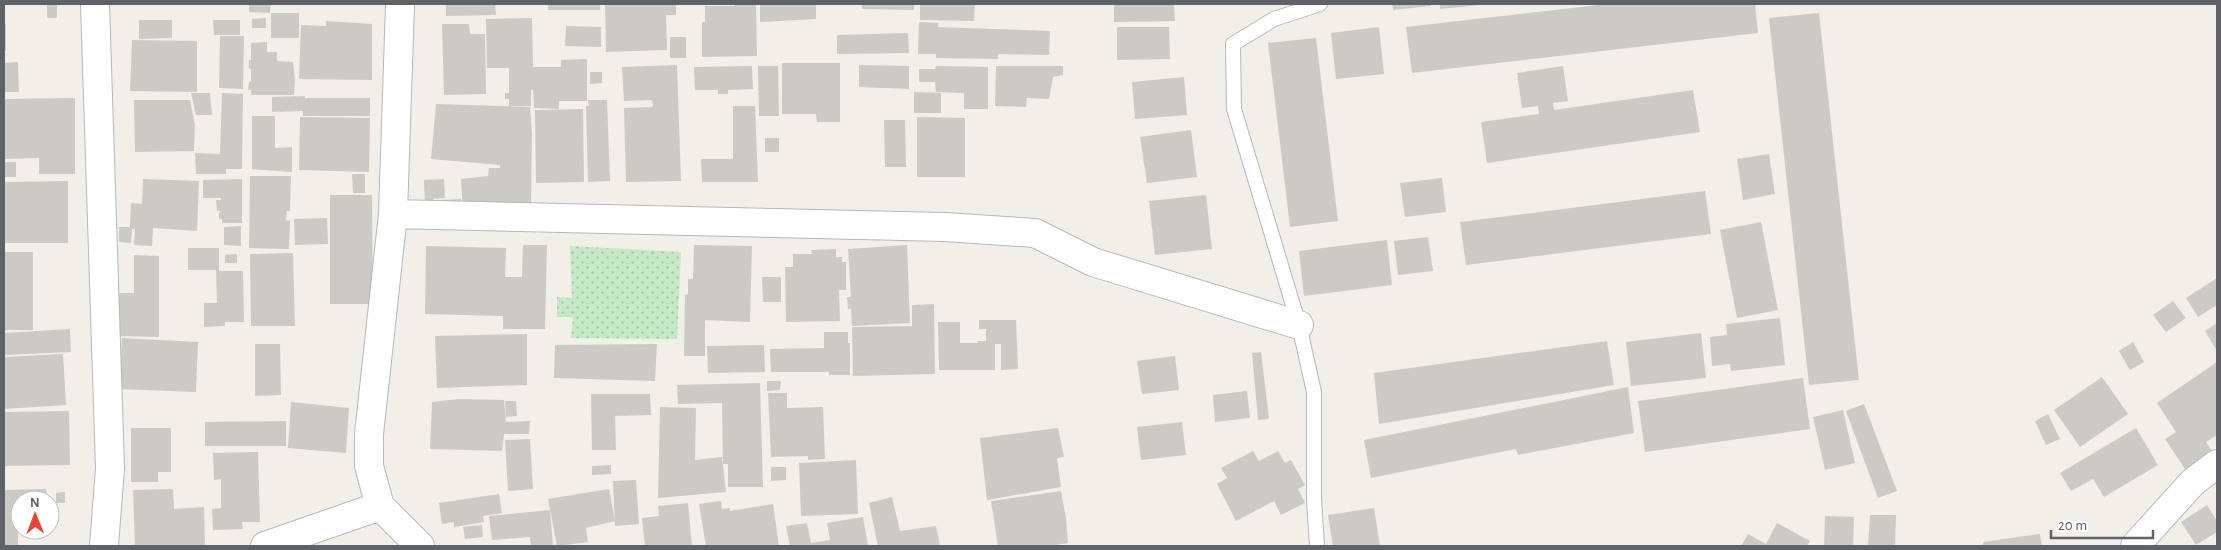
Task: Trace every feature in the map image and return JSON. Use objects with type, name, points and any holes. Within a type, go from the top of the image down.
[{"type":"street","points":[[95,4],[110,468],[104,546]]},
{"type":"street","points":[[400,4],[393,214],[370,434],[369,466],[380,506],[420,546]]},
{"type":"street","points":[[393,214],[945,226],[1036,234],[1093,262],[1299,325]]},
{"type":"street","points":[[2135,546],[2192,482],[2217,464]]},
{"type":"street","points":[[264,546],[380,506]]},
{"type":"lane","points":[[1317,546],[1314,500],[1314,392],[1299,325],[1234,109],[1233,44],[1274,19],[1320,4]]},
{"type":"green space","points":[[570,246],[681,252],[677,339],[571,338],[573,317],[557,317],[557,297],[572,298]]},
{"type":"building","points":[[47,4],[57,4],[57,18],[47,18]]},
{"type":"building","points":[[249,4],[271,4],[270,13],[249,12]]},
{"type":"building","points":[[446,4],[495,4],[496,15],[446,16]]},
{"type":"building","points":[[548,4],[600,4],[600,10],[548,10]]},
{"type":"building","points":[[605,4],[676,4],[676,15],[666,15],[667,50],[606,52]]},
{"type":"building","points":[[735,4],[756,4],[757,56],[702,57],[702,22],[705,22],[705,6],[735,6]]},
{"type":"building","points":[[760,4],[816,4],[816,19],[760,22]]},
{"type":"building","points":[[862,4],[914,4],[914,10],[862,9]]},
{"type":"building","points":[[920,4],[975,4],[974,21],[920,20]]},
{"type":"building","points":[[1114,4],[1174,4],[1175,21],[1114,22]]},
{"type":"building","points":[[1392,4],[1431,4],[1431,6],[1393,10]]},
{"type":"building","points":[[1440,4],[1480,4],[1480,5],[1440,9]]},
{"type":"building","points":[[1607,4],[1755,4],[1758,33],[1412,73],[1406,27]]},
{"type":"building","points":[[271,13],[299,13],[299,38],[271,38]]},
{"type":"building","points":[[1819,13],[1859,380],[1809,385],[1769,18]]},
{"type":"building","points":[[266,18],[266,28],[252,28],[252,19]]},
{"type":"building","points":[[532,18],[533,67],[561,67],[561,60],[587,59],[587,101],[559,101],[559,109],[534,108],[533,90],[531,90],[531,106],[509,106],[509,99],[505,99],[505,93],[509,93],[509,68],[487,68],[486,19]]},
{"type":"building","points":[[139,20],[172,20],[172,38],[139,39]]},
{"type":"building","points":[[213,20],[240,20],[240,35],[214,35]]},
{"type":"building","points":[[326,21],[372,24],[372,80],[299,79],[301,25],[326,26]]},
{"type":"building","points":[[919,22],[939,23],[938,27],[1050,31],[1049,55],[998,54],[998,59],[936,58],[936,54],[918,54]]},
{"type":"building","points":[[4,24],[6,24],[6,51],[4,51]]},
{"type":"building","points":[[442,24],[469,24],[470,34],[485,34],[486,94],[444,95]]},
{"type":"building","points":[[566,26],[601,27],[601,47],[565,46]]},
{"type":"building","points":[[1117,27],[1169,27],[1170,59],[1117,60]]},
{"type":"building","points":[[1379,27],[1384,74],[1336,79],[1331,33]]},
{"type":"building","points":[[908,33],[909,53],[837,54],[837,35]]},
{"type":"building","points":[[220,36],[244,36],[243,89],[219,88]]},
{"type":"building","points":[[670,37],[686,37],[686,58],[670,58]]},
{"type":"building","points":[[1316,38],[1338,221],[1290,227],[1268,43]]},
{"type":"building","points":[[132,40],[197,41],[197,92],[130,91]]},
{"type":"building","points":[[267,42],[267,52],[277,52],[277,61],[293,62],[294,95],[251,95],[251,90],[248,90],[249,82],[251,81],[249,60],[251,60],[251,43]]},
{"type":"building","points":[[18,62],[19,92],[4,92],[4,63]]},
{"type":"building","points":[[782,63],[840,63],[840,122],[817,122],[816,114],[782,114]]},
{"type":"building","points":[[677,65],[681,181],[626,182],[624,108],[653,107],[652,100],[624,101],[622,67]]},
{"type":"building","points":[[859,65],[909,66],[909,89],[859,87]]},
{"type":"building","points":[[752,66],[753,89],[728,90],[728,94],[718,94],[718,90],[695,90],[694,67]]},
{"type":"building","points":[[758,66],[778,66],[779,116],[759,116]]},
{"type":"building","points":[[936,66],[988,67],[988,109],[964,109],[964,93],[936,92],[935,82],[919,82],[919,69],[935,69]]},
{"type":"building","points":[[996,66],[1063,66],[1063,75],[1053,77],[1049,99],[1027,98],[1026,107],[995,106]]},
{"type":"building","points":[[1563,66],[1568,101],[1553,103],[1554,110],[1693,90],[1700,132],[1487,163],[1481,122],[1539,114],[1538,106],[1522,108],[1517,73]]},
{"type":"building","points":[[590,72],[602,72],[602,83],[590,84]]},
{"type":"building","points":[[1184,77],[1187,115],[1135,119],[1132,82]]},
{"type":"building","points":[[914,92],[941,93],[941,113],[914,113]]},
{"type":"building","points":[[191,93],[210,93],[212,115],[196,115]]},
{"type":"building","points":[[222,93],[243,94],[242,169],[226,169],[226,174],[196,174],[195,153],[220,154]]},
{"type":"building","points":[[305,96],[305,98],[370,98],[370,116],[303,116],[303,111],[272,112],[272,97]]},
{"type":"building","points":[[75,98],[75,174],[39,174],[39,158],[4,159],[4,99]]},
{"type":"building","points":[[134,100],[190,100],[195,125],[194,151],[135,152]]},
{"type":"building","points":[[588,100],[607,100],[610,181],[588,182],[586,106],[589,106]]},
{"type":"building","points":[[436,104],[530,107],[532,133],[531,207],[463,209],[461,179],[488,176],[489,168],[500,168],[500,165],[431,159]]},
{"type":"building","points":[[733,106],[755,106],[758,182],[702,182],[701,159],[733,159]]},
{"type":"building","points":[[583,109],[584,182],[536,183],[535,110]]},
{"type":"building","points":[[252,116],[275,116],[275,148],[292,147],[292,172],[252,169]]},
{"type":"building","points":[[300,117],[370,118],[369,172],[299,170]]},
{"type":"building","points":[[917,117],[965,118],[965,177],[917,177]]},
{"type":"building","points":[[884,120],[905,120],[906,167],[885,167]]},
{"type":"building","points":[[1191,130],[1197,177],[1147,183],[1140,137]]},
{"type":"building","points":[[765,138],[779,138],[779,152],[765,152]]},
{"type":"building","points":[[1769,154],[1775,194],[1743,200],[1737,159]]},
{"type":"building","points":[[4,162],[16,162],[16,177],[4,177]]},
{"type":"building","points":[[352,174],[365,174],[365,193],[353,193]]},
{"type":"building","points":[[250,176],[291,176],[290,211],[287,211],[286,220],[290,221],[289,249],[249,248]]},
{"type":"building","points":[[1442,178],[1446,212],[1405,217],[1400,183]]},
{"type":"building","points":[[143,179],[199,181],[197,231],[153,228],[152,246],[134,245],[135,229],[132,229],[131,243],[119,242],[119,227],[130,227],[131,203],[142,204]]},
{"type":"building","points":[[242,179],[242,223],[222,223],[222,219],[219,219],[221,211],[217,211],[216,200],[221,200],[221,198],[203,198],[203,180]]},
{"type":"building","points":[[444,179],[445,198],[433,199],[433,207],[425,207],[424,180]]},
{"type":"building","points":[[68,181],[68,243],[4,243],[4,182]]},
{"type":"building","points":[[1705,191],[1711,234],[1466,265],[1460,222]]},
{"type":"building","points":[[330,195],[372,195],[373,304],[330,304]]},
{"type":"building","points":[[1206,195],[1212,249],[1155,255],[1149,201]]},
{"type":"building","points":[[461,199],[461,212],[441,213],[441,200]]},
{"type":"building","points":[[327,218],[328,244],[295,245],[294,219]]},
{"type":"building","points":[[1761,222],[1778,310],[1737,318],[1720,230]]},
{"type":"building","points":[[241,226],[241,246],[224,245],[224,227]]},
{"type":"building","points":[[1428,237],[1433,271],[1398,275],[1394,241]]},
{"type":"building","points":[[1387,240],[1392,285],[1304,296],[1299,251]]},
{"type":"building","points":[[523,245],[547,245],[545,329],[503,329],[503,316],[425,314],[426,246],[506,248],[505,277],[522,277]]},
{"type":"building","points":[[694,245],[752,246],[750,322],[705,320],[705,356],[684,356],[685,295],[688,294],[688,279],[693,279]]},
{"type":"building","points":[[907,245],[910,323],[852,326],[851,309],[848,309],[847,297],[851,297],[848,249]]},
{"type":"building","points":[[188,248],[219,248],[219,271],[243,271],[244,322],[225,322],[225,326],[204,327],[204,303],[217,303],[216,270],[188,270]]},
{"type":"building","points":[[836,249],[836,257],[842,257],[842,262],[846,262],[846,290],[839,290],[840,321],[786,322],[785,267],[793,267],[793,254],[812,254],[811,250]]},
{"type":"building","points":[[4,252],[33,252],[33,330],[4,330]]},
{"type":"building","points":[[293,253],[295,326],[251,326],[250,254]]},
{"type":"building","points":[[237,254],[237,263],[225,263],[225,255]]},
{"type":"building","points":[[134,255],[159,256],[159,337],[117,336],[118,293],[134,293]]},
{"type":"building","points":[[762,277],[781,277],[781,302],[763,302]]},
{"type":"building","points":[[2217,278],[2217,305],[2198,317],[2186,298]]},
{"type":"building","points":[[2173,301],[2186,318],[2166,332],[2153,315]]},
{"type":"building","points":[[934,304],[935,374],[853,376],[852,327],[912,326],[912,305]]},
{"type":"building","points":[[1780,318],[1785,365],[1731,371],[1730,364],[1712,366],[1710,337],[1727,335],[1726,324]]},
{"type":"building","points":[[979,320],[1016,320],[1018,369],[1001,370],[1001,344],[995,344],[995,370],[939,370],[938,322],[960,322],[960,343],[978,343],[978,341],[986,341],[986,329],[979,329]]},
{"type":"building","points":[[2217,323],[2217,351],[2205,331]]},
{"type":"building","points":[[70,329],[71,352],[4,355],[4,333]]},
{"type":"building","points":[[824,332],[848,332],[850,375],[829,375],[829,372],[771,372],[770,349],[824,348]]},
{"type":"building","points":[[1701,333],[1706,378],[1631,386],[1626,342]]},
{"type":"building","points":[[527,334],[527,385],[437,388],[435,336]]},
{"type":"building","points":[[122,338],[198,342],[196,392],[119,389]]},
{"type":"building","points":[[1607,341],[1614,385],[1379,424],[1374,373]]},
{"type":"building","points":[[2133,342],[2144,362],[2130,370],[2119,351]]},
{"type":"building","points":[[255,344],[280,344],[281,395],[255,396]]},
{"type":"building","points":[[657,344],[655,381],[554,378],[555,345]]},
{"type":"building","points":[[764,345],[765,372],[708,373],[707,346]]},
{"type":"building","points":[[1261,352],[1269,419],[1258,420],[1252,353]]},
{"type":"building","points":[[63,354],[66,405],[4,409],[4,357]]},
{"type":"building","points":[[1175,356],[1179,390],[1142,394],[1137,361]]},
{"type":"building","points":[[2217,362],[2217,435],[2206,442],[2214,454],[2187,472],[2165,439],[2176,432],[2157,403]]},
{"type":"building","points":[[2102,377],[2128,414],[2080,447],[2054,410]]},
{"type":"building","points":[[1803,378],[1810,429],[1645,452],[1638,401]]},
{"type":"building","points":[[767,381],[781,381],[780,390],[767,391]]},
{"type":"building","points":[[760,383],[763,487],[728,487],[728,464],[723,464],[722,403],[678,404],[677,385]]},
{"type":"building","points":[[1628,387],[1634,433],[1518,455],[1516,449],[1371,478],[1364,440]]},
{"type":"building","points":[[1247,391],[1250,418],[1215,422],[1213,395]]},
{"type":"building","points":[[768,393],[787,393],[787,408],[823,407],[825,459],[808,460],[808,456],[771,457]]},
{"type":"building","points":[[591,394],[650,394],[651,415],[615,416],[616,450],[592,450]]},
{"type":"building","points":[[459,399],[504,400],[506,422],[530,421],[529,434],[504,434],[502,451],[430,449],[432,402]]},
{"type":"building","points":[[505,401],[516,401],[517,416],[506,417]]},
{"type":"building","points":[[291,402],[349,408],[346,453],[288,448]]},
{"type":"building","points":[[1864,404],[1897,491],[1878,498],[1846,411]]},
{"type":"building","points":[[660,407],[696,408],[695,460],[722,457],[726,492],[658,498]]},
{"type":"building","points":[[1843,410],[1855,463],[1825,470],[1813,417]]},
{"type":"building","points":[[69,411],[70,465],[4,466],[4,412]]},
{"type":"building","points":[[2048,414],[2060,439],[2046,445],[2035,421]]},
{"type":"building","points":[[286,421],[286,446],[205,446],[205,422]]},
{"type":"building","points":[[1182,422],[1186,455],[1141,460],[1137,427]]},
{"type":"building","points":[[131,428],[171,428],[171,472],[158,472],[158,482],[131,482]]},
{"type":"building","points":[[1058,428],[1064,457],[1057,458],[1061,487],[987,500],[980,438]]},
{"type":"building","points":[[2136,428],[2158,465],[2104,497],[2093,479],[2071,491],[2060,473]]},
{"type":"building","points":[[530,439],[533,489],[508,491],[505,440]]},
{"type":"building","points":[[1253,451],[1259,461],[1278,451],[1285,463],[1291,460],[1305,485],[1298,489],[1305,503],[1281,515],[1274,501],[1236,521],[1217,484],[1227,478],[1221,468]]},
{"type":"building","points":[[258,452],[260,522],[242,522],[243,529],[213,530],[212,509],[221,508],[221,479],[214,480],[213,453]]},
{"type":"building","points":[[856,460],[858,514],[801,516],[799,463]]},
{"type":"building","points":[[611,465],[611,474],[592,475],[592,466]]},
{"type":"building","points":[[771,467],[786,467],[786,480],[771,481]]},
{"type":"building","points":[[636,480],[639,524],[615,526],[613,481]]},
{"type":"building","points":[[46,489],[10,490],[10,540],[18,540],[18,546],[4,546],[4,490]]},
{"type":"building","points":[[173,489],[174,509],[204,507],[205,546],[135,546],[133,490]]},
{"type":"building","points":[[609,489],[615,521],[586,528],[588,542],[557,546],[548,499]]},
{"type":"building","points":[[1061,491],[1068,543],[1048,546],[998,546],[991,501]]},
{"type":"building","points":[[65,492],[65,503],[60,503],[60,493]]},
{"type":"building","points":[[499,494],[502,513],[483,516],[484,522],[454,527],[454,522],[442,524],[439,503]]},
{"type":"building","points":[[892,497],[900,531],[936,526],[940,546],[878,546],[869,503]]},
{"type":"building","points":[[721,501],[722,509],[730,508],[730,511],[773,504],[779,546],[706,546],[699,504]]},
{"type":"building","points":[[688,503],[692,546],[645,546],[642,518],[659,516],[658,506]]},
{"type":"building","points":[[2207,505],[2217,521],[2217,532],[2196,545],[2181,522]]},
{"type":"building","points":[[1374,508],[1380,546],[1333,546],[1328,515]]},
{"type":"building","points":[[550,510],[553,546],[531,546],[530,537],[492,540],[489,516]]},
{"type":"building","points":[[1870,515],[1896,515],[1895,546],[1868,546]]},
{"type":"building","points":[[1825,516],[1854,517],[1853,546],[1824,546]]},
{"type":"building","points":[[863,517],[868,546],[790,546],[786,526],[807,523],[811,543],[830,540],[827,523]]},
{"type":"building","points":[[1777,523],[1810,541],[1807,546],[1741,546],[1748,534],[1766,544]]},
{"type":"building","points":[[482,525],[483,537],[465,539],[463,527]]},
{"type":"building","points":[[2040,534],[2042,546],[1983,546],[1983,542]]}]
